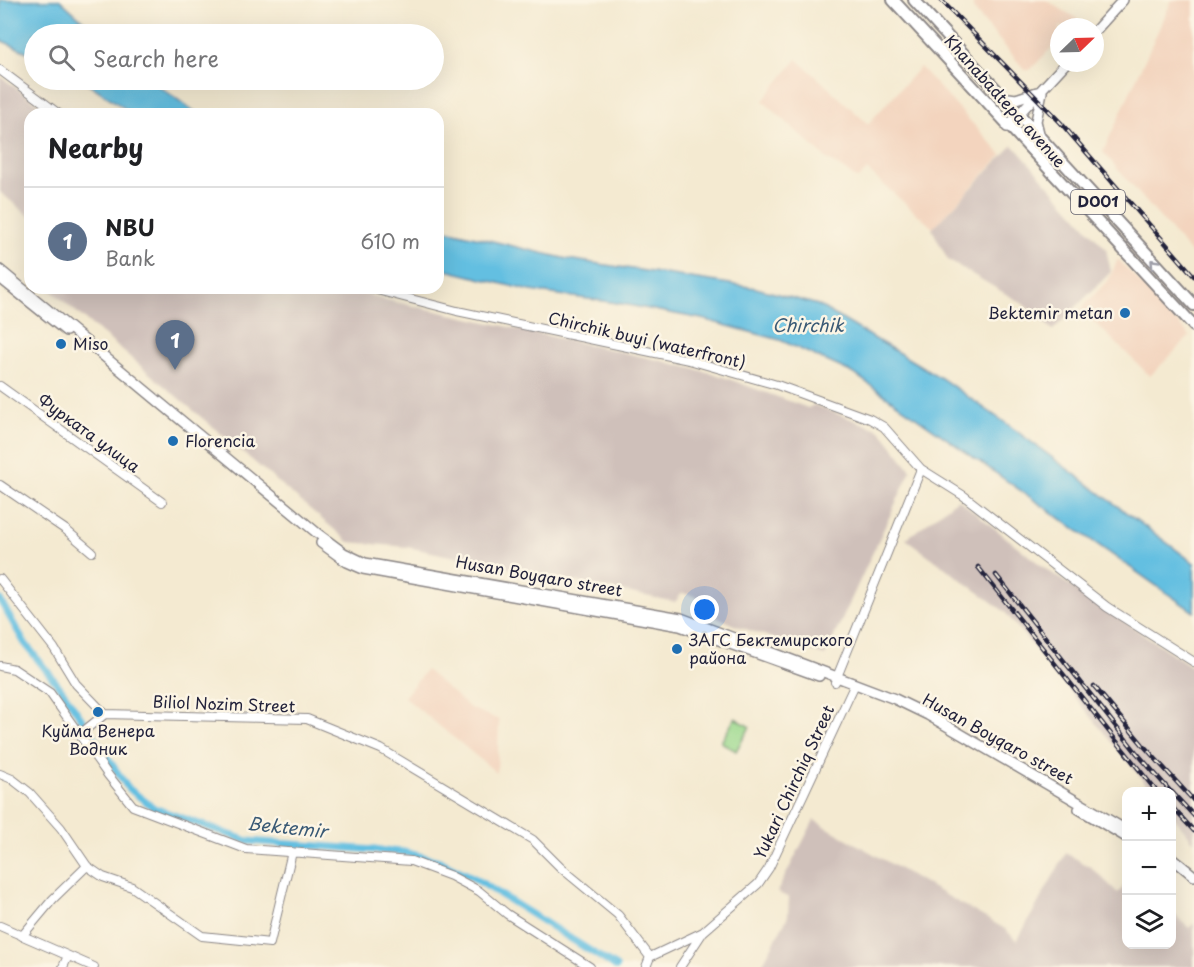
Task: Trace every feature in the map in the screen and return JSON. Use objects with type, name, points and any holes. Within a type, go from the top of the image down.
[{"type":"highway","name":"Khanabadtepa avenue","points":[[893,0],[1007,127],[1194,326]]},
{"type":"highway","name":"Khanabadtepa avenue","points":[[914,0],[1194,305]]},
{"type":"main road","points":[[1104,21],[1123,0]]},
{"type":"main road","points":[[1007,127],[1058,72]]},
{"type":"main road","points":[[1002,97],[1024,97],[1042,90]]},
{"type":"main road","points":[[1040,138],[1036,121],[1042,90]]},
{"type":"main road","name":"Husan Boyqaro street","points":[[0,270],[24,290]]},
{"type":"main road","name":"Husan Boyqaro street","points":[[0,278],[332,553],[347,562],[363,569],[627,611]]},
{"type":"main road","name":"Husan Boyqaro street","points":[[29,294],[317,533],[350,557],[365,562],[708,627],[854,686],[959,734],[1122,828]]},
{"type":"main road","name":"Husan Boyqaro street","points":[[959,734],[1122,835]]},
{"type":"main road","points":[[1176,861],[1194,876]]},
{"type":"main road","points":[[1176,869],[1194,883]]},
{"type":"street","points":[[0,70],[24,88]]},
{"type":"street","points":[[26,90],[50,108]]},
{"type":"street","name":"Chirchik buyi (waterfront)","points":[[391,294],[457,312],[689,360],[777,385],[878,423],[921,469],[964,496],[1107,607],[1194,662]]},
{"type":"street","name":"Фурката улица","points":[[0,386],[162,502]]},
{"type":"street","points":[[836,679],[921,469]]},
{"type":"street","points":[[0,485],[66,530],[92,552]]},
{"type":"street","points":[[0,579],[54,648],[76,684],[105,714],[80,734]]},
{"type":"street","points":[[0,666],[14,669],[50,693],[133,806],[246,849],[411,861],[438,870],[479,891],[507,914],[590,967]]},
{"type":"street","name":"Yukari Chirchiq Street","points":[[680,967],[703,932],[758,884],[769,868],[854,686]]},
{"type":"street","name":"Biliol Nozim Street","points":[[105,714],[307,719],[349,734],[381,749],[532,840],[560,867],[618,915],[650,957]]},
{"type":"street","points":[[0,774],[12,779],[37,801],[61,828],[87,866],[103,877],[132,887],[202,936],[268,944],[272,940],[292,852]]},
{"type":"street","points":[[22,936],[53,899],[87,866]]},
{"type":"street","points":[[0,926],[94,967]]},
{"type":"street","points":[[646,967],[650,957],[703,932]]},
{"type":"street","points":[[63,967],[68,956]]},
{"type":"shaded area","points":[[973,0],[1046,0],[1076,18],[1050,18],[1050,49],[1030,70],[1025,70],[973,9]]},
{"type":"shaded area","points":[[1172,0],[1194,0],[1194,257],[1103,152]]},
{"type":"shaded area","points":[[797,59],[868,124],[920,67],[1002,155],[933,228],[867,170],[858,179],[827,159],[763,101]]},
{"type":"shaded area","points":[[0,76],[44,108],[24,108],[24,212],[0,192]]},
{"type":"shaded area","points":[[1013,145],[1106,249],[1111,272],[1053,330],[1023,304],[948,260],[932,229]]},
{"type":"shaded area","points":[[1118,259],[1190,336],[1150,376],[1081,309],[1109,279]]},
{"type":"shaded area","points":[[55,294],[367,294],[715,374],[808,408],[814,405],[880,430],[911,470],[825,656],[734,625],[708,612],[710,600],[682,593],[675,602],[407,547],[349,542]]},
{"type":"shaded area","points":[[958,499],[1047,570],[1194,668],[1194,842],[1176,820],[1176,787],[1149,787],[1004,611],[906,539]]},
{"type":"shaded area","points":[[426,670],[470,708],[499,720],[497,773],[404,697]]},
{"type":"shaded area","points":[[814,820],[1005,929],[1017,941],[1066,853],[1092,868],[1118,893],[1122,888],[1122,949],[1176,949],[1176,916],[1189,928],[1194,923],[1194,967],[761,967],[788,916],[789,898],[777,892]]},
{"type":"green space","points":[[735,718],[750,727],[736,751],[721,742]]},
{"type":"water","points":[[0,0],[60,0],[87,24],[24,24],[24,51],[0,40]]},
{"type":"water","points":[[98,90],[164,90],[190,108],[124,108]]},
{"type":"water","name":"Chirchik","points":[[444,229],[567,259],[756,288],[818,305],[941,378],[1007,424],[1194,563],[1194,612],[853,373],[780,340],[702,319],[617,303],[531,291],[444,269]]},
{"type":"waterway","name":"Bektemir","points":[[0,600],[24,642],[62,690],[128,788],[154,808],[248,841],[403,852],[439,861],[474,878],[616,967]]},
{"type":"railway","points":[[941,0],[1060,122],[1194,276]]},
{"type":"railway","points":[[978,567],[1153,787]]},
{"type":"railway","points":[[996,575],[1136,752],[1167,787]]},
{"type":"railway","points":[[1094,686],[1194,801]]},
{"type":"railway","points":[[1176,796],[1194,816]]},
{"type":"railway","points":[[1176,811],[1194,831]]},
{"type":"place","name":"Bektemir metan","points":[[1125,313]]},
{"type":"place","name":"Miso","points":[[61,344]]},
{"type":"place","name":"NBU","points":[[175,370]]},
{"type":"place","name":"Florencia","points":[[173,441]]},
{"type":"place","name":"ЗАГС Бектемирского района","points":[[677,649]]},
{"type":"place","name":"Куйма Венера Водник","points":[[98,712]]}]
